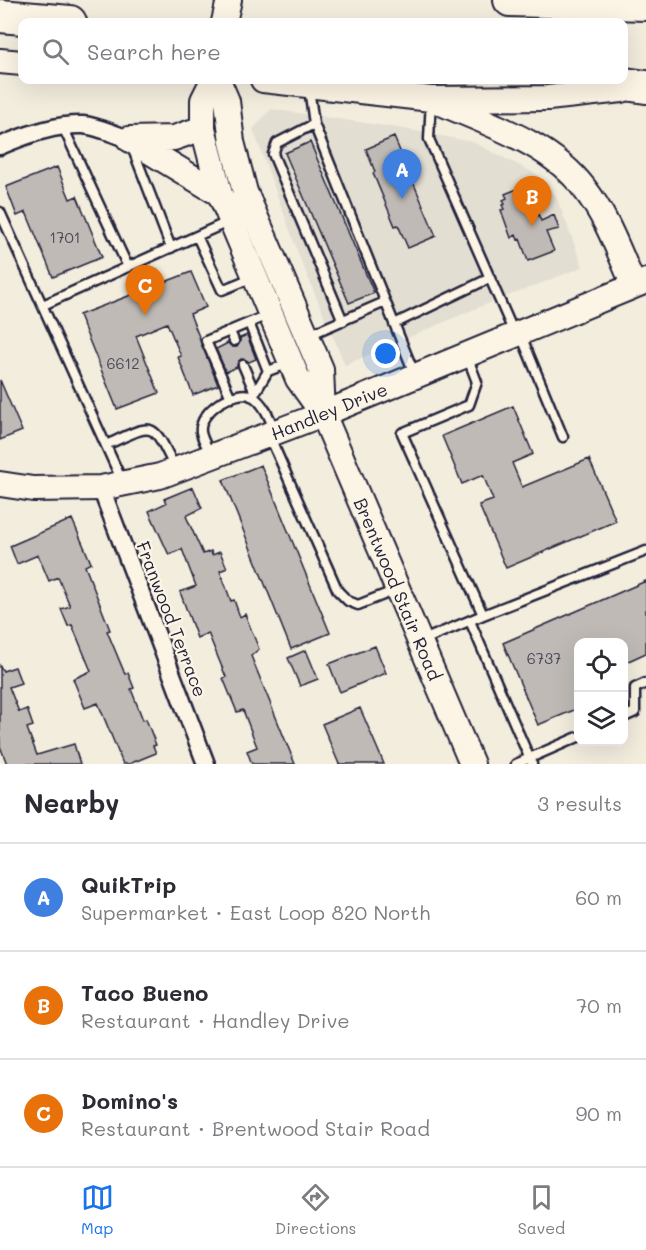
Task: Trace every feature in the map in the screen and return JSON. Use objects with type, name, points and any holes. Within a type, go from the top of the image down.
[{"type":"highway","points":[[510,0],[646,4]]},
{"type":"highway","points":[[0,16],[23,18]]},
{"type":"highway","points":[[628,69],[646,70]]},
{"type":"highway","points":[[625,84],[646,87]]},
{"type":"main road","points":[[225,18],[229,0]]},
{"type":"main road","points":[[0,61],[18,63]]},
{"type":"main road","name":"Brentwood Stair Road","points":[[211,84],[203,100],[203,128],[220,194],[255,276],[260,318],[323,414],[472,764]]},
{"type":"main road","name":"Brentwood Stair Road","points":[[220,84],[227,101],[232,142],[245,192],[321,369],[323,414]]},
{"type":"main road","points":[[299,84],[431,99],[548,98],[646,87]]},
{"type":"main road","points":[[431,99],[517,137],[553,159],[583,186],[603,216],[640,284]]},
{"type":"main road","points":[[129,140],[174,138],[203,128]]},
{"type":"main road","points":[[129,140],[220,194]]},
{"type":"main road","name":"Handley Drive","points":[[0,484],[33,489],[112,486],[160,476],[323,414],[640,284]]},
{"type":"street","points":[[0,146],[63,127],[84,125],[129,140]]},
{"type":"street","name":"Franwood Terrace","points":[[112,486],[206,764]]},
{"type":"lane","points":[[308,85],[314,124],[415,376]]},
{"type":"lane","points":[[431,99],[429,139],[563,437]]},
{"type":"lane","points":[[314,124],[277,143],[273,154],[343,321]]},
{"type":"lane","points":[[63,127],[128,267]]},
{"type":"lane","points":[[129,140],[171,248]]},
{"type":"lane","points":[[0,212],[106,445],[112,486]]},
{"type":"lane","points":[[43,305],[231,221]]},
{"type":"lane","points":[[197,236],[222,290],[255,276]]},
{"type":"lane","points":[[394,324],[490,278]]},
{"type":"lane","points":[[306,336],[385,302]]},
{"type":"lane","points":[[231,398],[206,341],[260,318],[268,371]]},
{"type":"lane","points":[[230,331],[234,341]]},
{"type":"lane","points":[[467,355],[477,382],[469,405],[402,433],[483,615]]},
{"type":"lane","points":[[253,394],[268,371],[291,362]]},
{"type":"lane","points":[[243,365],[253,394],[263,408],[338,591],[348,601],[358,605],[398,589]]},
{"type":"lane","points":[[212,456],[201,432],[201,423],[206,413],[220,402],[242,394],[253,394]]},
{"type":"lane","points":[[106,445],[145,428],[154,430],[162,440],[176,470]]},
{"type":"lane","points":[[420,642],[646,551]]},
{"type":"lane","points":[[470,621],[530,761]]},
{"type":"lane","points":[[628,715],[635,712],[635,688],[646,683]]},
{"type":"lane","points":[[516,764],[530,761],[574,739]]},
{"type":"shaded area","points":[[271,109],[399,128],[473,142],[536,174],[556,196],[583,267],[477,308],[345,365],[301,261],[253,129]]},
{"type":"building","points":[[394,137],[436,236],[408,248],[398,225],[395,226],[373,173],[375,172],[366,149]]},
{"type":"building","points":[[310,142],[374,293],[349,303],[285,153]]},
{"type":"building","points":[[57,167],[70,199],[77,196],[102,257],[53,277],[26,212],[17,216],[6,187]]},
{"type":"building","points":[[522,187],[523,190],[528,189],[541,221],[554,215],[559,229],[546,232],[554,251],[528,261],[520,239],[518,240],[516,235],[511,238],[501,210],[504,209],[502,205],[505,204],[503,200],[507,198],[505,194]]},
{"type":"building","points":[[191,272],[206,307],[190,314],[218,385],[193,395],[178,357],[181,356],[167,323],[136,336],[159,393],[117,409],[79,315]]},
{"type":"building","points":[[247,335],[256,359],[249,362],[241,359],[237,367],[226,372],[216,349],[228,343],[237,347],[240,338]]},
{"type":"building","points":[[0,380],[22,431],[0,440]]},
{"type":"building","points":[[513,406],[533,454],[512,463],[522,487],[589,459],[616,521],[506,568],[479,505],[493,500],[483,475],[462,484],[442,436]]},
{"type":"building","points":[[261,465],[330,633],[291,649],[223,480]]},
{"type":"building","points":[[193,487],[202,508],[186,516],[203,554],[211,551],[212,555],[220,552],[227,568],[220,571],[231,601],[234,600],[240,617],[245,614],[259,649],[251,656],[295,764],[252,764],[247,751],[257,747],[243,710],[237,712],[208,633],[197,638],[180,592],[196,586],[182,549],[169,555],[149,511],[166,503],[164,499]]},
{"type":"building","points":[[72,519],[91,563],[85,566],[110,630],[107,631],[125,674],[128,673],[134,688],[131,689],[143,720],[146,719],[156,745],[153,746],[156,753],[129,764],[123,764],[98,703],[85,708],[73,679],[91,671],[72,625],[68,626],[61,609],[70,606],[58,577],[49,581],[38,555],[17,564],[10,546]]},
{"type":"building","points":[[646,581],[646,653],[628,661],[628,638],[574,638],[574,710],[538,725],[503,643]]},
{"type":"building","points":[[375,646],[386,673],[340,692],[329,664]]},
{"type":"building","points":[[306,650],[318,679],[300,686],[288,658]]},
{"type":"building","points":[[0,666],[3,671],[15,667],[21,683],[9,687],[19,712],[27,709],[33,726],[27,728],[37,755],[74,744],[80,764],[7,764],[0,746]]},
{"type":"building","points":[[360,708],[384,764],[339,764],[322,724]]},
{"type":"place","name":"QuikTrip","points":[[402,199]]},
{"type":"place","name":"Taco Bueno","points":[[532,226]]},
{"type":"place","name":"Domino's","points":[[145,315]]}]
